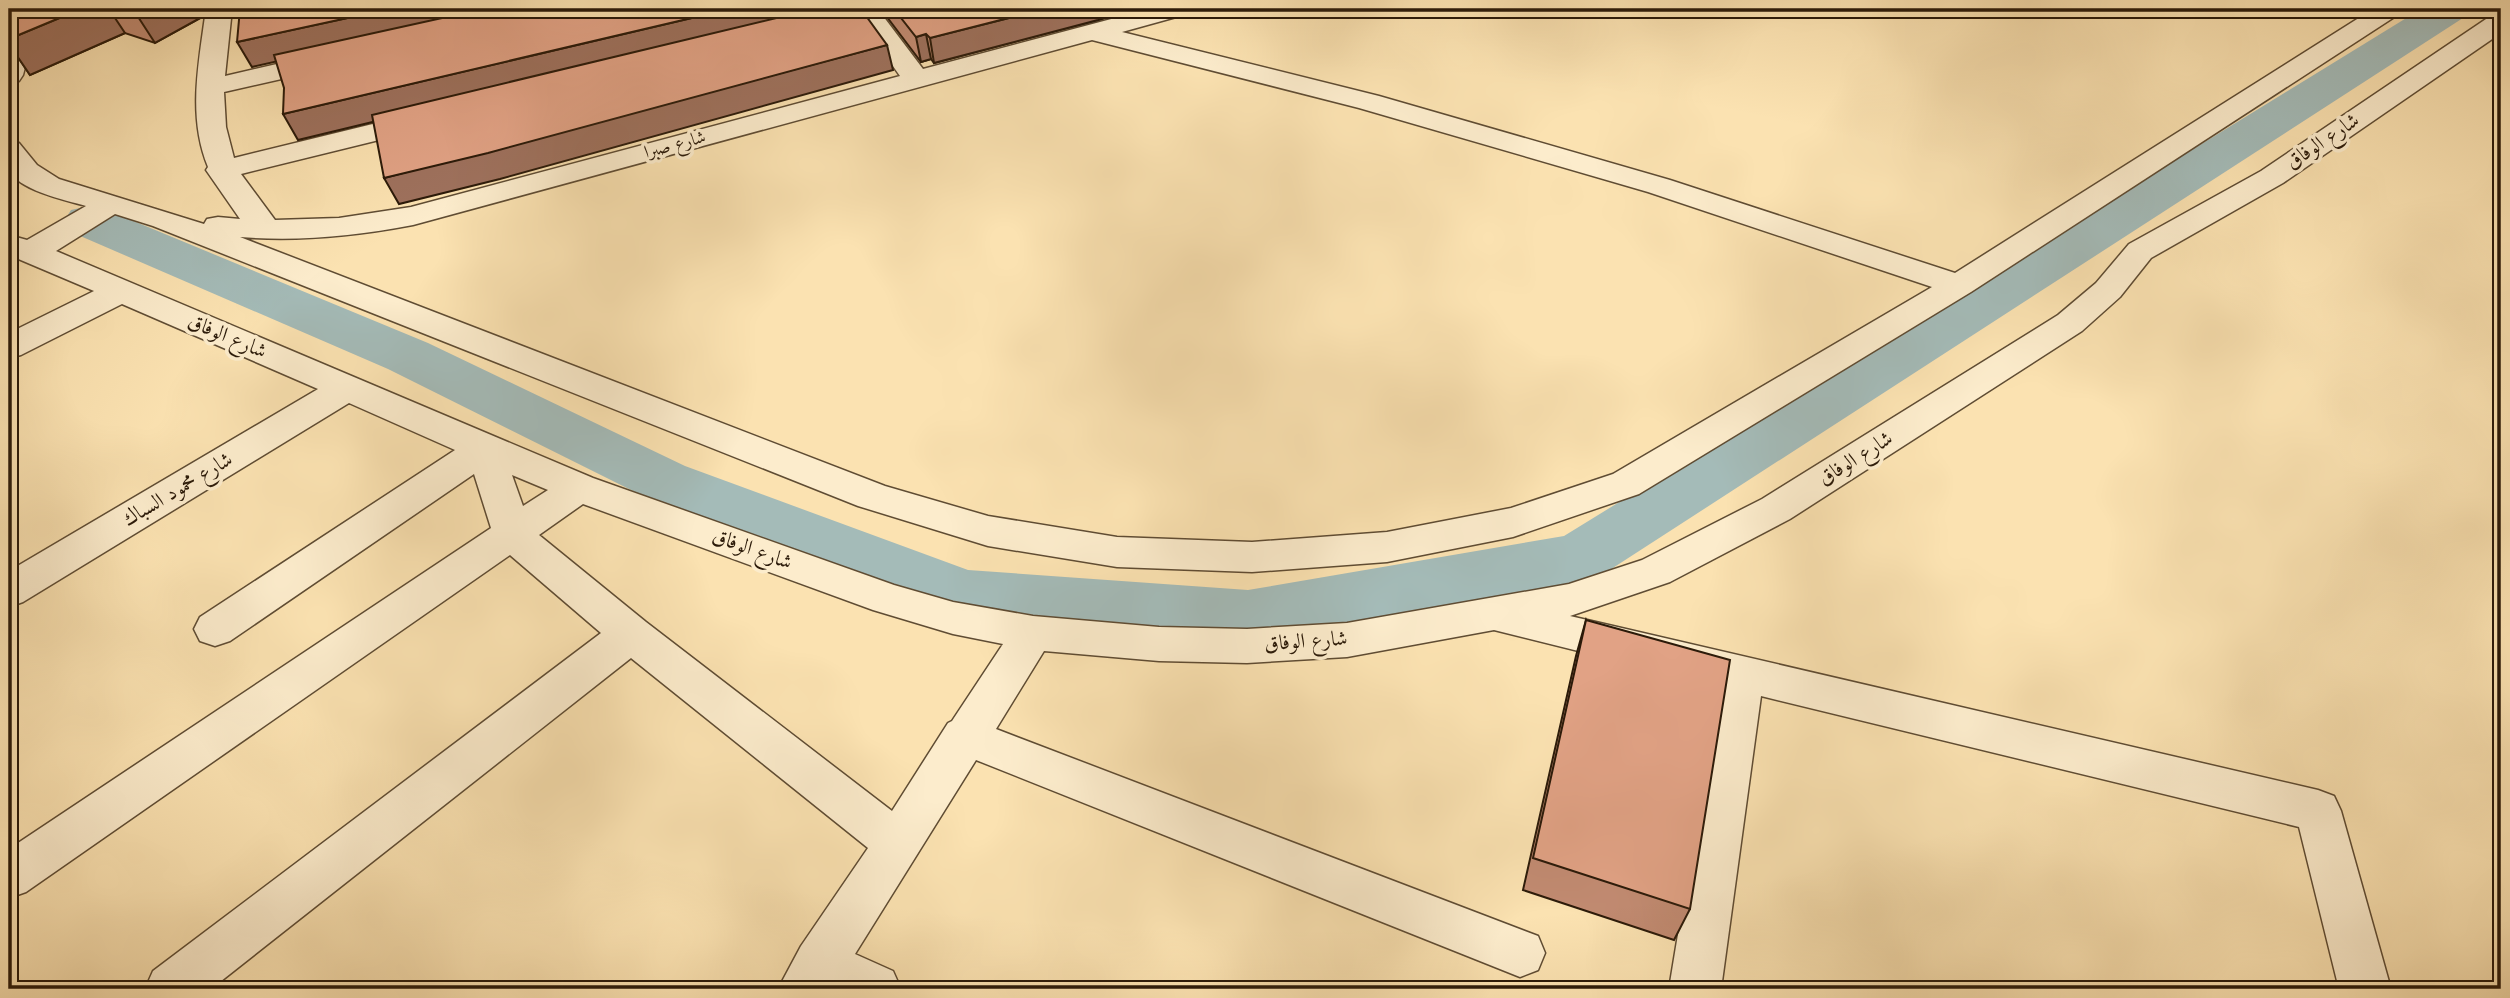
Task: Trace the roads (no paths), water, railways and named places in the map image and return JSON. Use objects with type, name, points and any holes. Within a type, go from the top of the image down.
[{"type":"street","points":[[9,75],[27,9]]},
{"type":"street","name":"شارع صبرا","points":[[164,219],[267,232],[322,230],[413,216],[1178,9]]},
{"type":"street","points":[[9,149],[26,171],[48,185],[164,219],[872,496],[988,531],[1117,552],[1252,557],[1387,547],[1513,522],[1626,484],[1959,285],[2390,9]]},
{"type":"street","points":[[786,32],[871,10],[917,80]]},
{"type":"street","points":[[227,18],[211,87],[209,114],[212,142],[222,170],[240,201],[267,232]]},
{"type":"street","name":"شارع الوفاق","points":[[20,248],[579,488],[888,599],[953,618],[1033,633],[1090,640],[1247,646],[1347,640],[1569,600],[1656,572],[1776,509],[2070,323],[2108,290],[2140,251],[2272,177],[2501,21]]},
{"type":"street","points":[[1091,33],[1368,102],[1646,182],[1959,285]]},
{"type":"street","points":[[211,87],[355,54]]},
{"type":"street","points":[[222,170],[450,114]]},
{"type":"street","points":[[20,248],[111,203]]},
{"type":"street","points":[[9,347],[121,291]]},
{"type":"street","name":"شارع محمود السباك","points":[[9,591],[347,388]]},
{"type":"street","points":[[215,629],[485,448],[513,535],[631,634],[897,843]]},
{"type":"street","points":[[9,876],[579,488]]},
{"type":"street","points":[[1496,615],[2318,811],[2365,989]]},
{"type":"street","points":[[875,989],[811,976],[1033,633]]},
{"type":"street","points":[[171,989],[631,634]]},
{"type":"street","points":[[1695,989],[1742,674]]},
{"type":"street","points":[[964,736],[1520,953]]},
{"type":"waterway","points":[[89,221],[408,356],[664,481],[964,595],[1248,616],[1579,558],[2449,9]]}]
